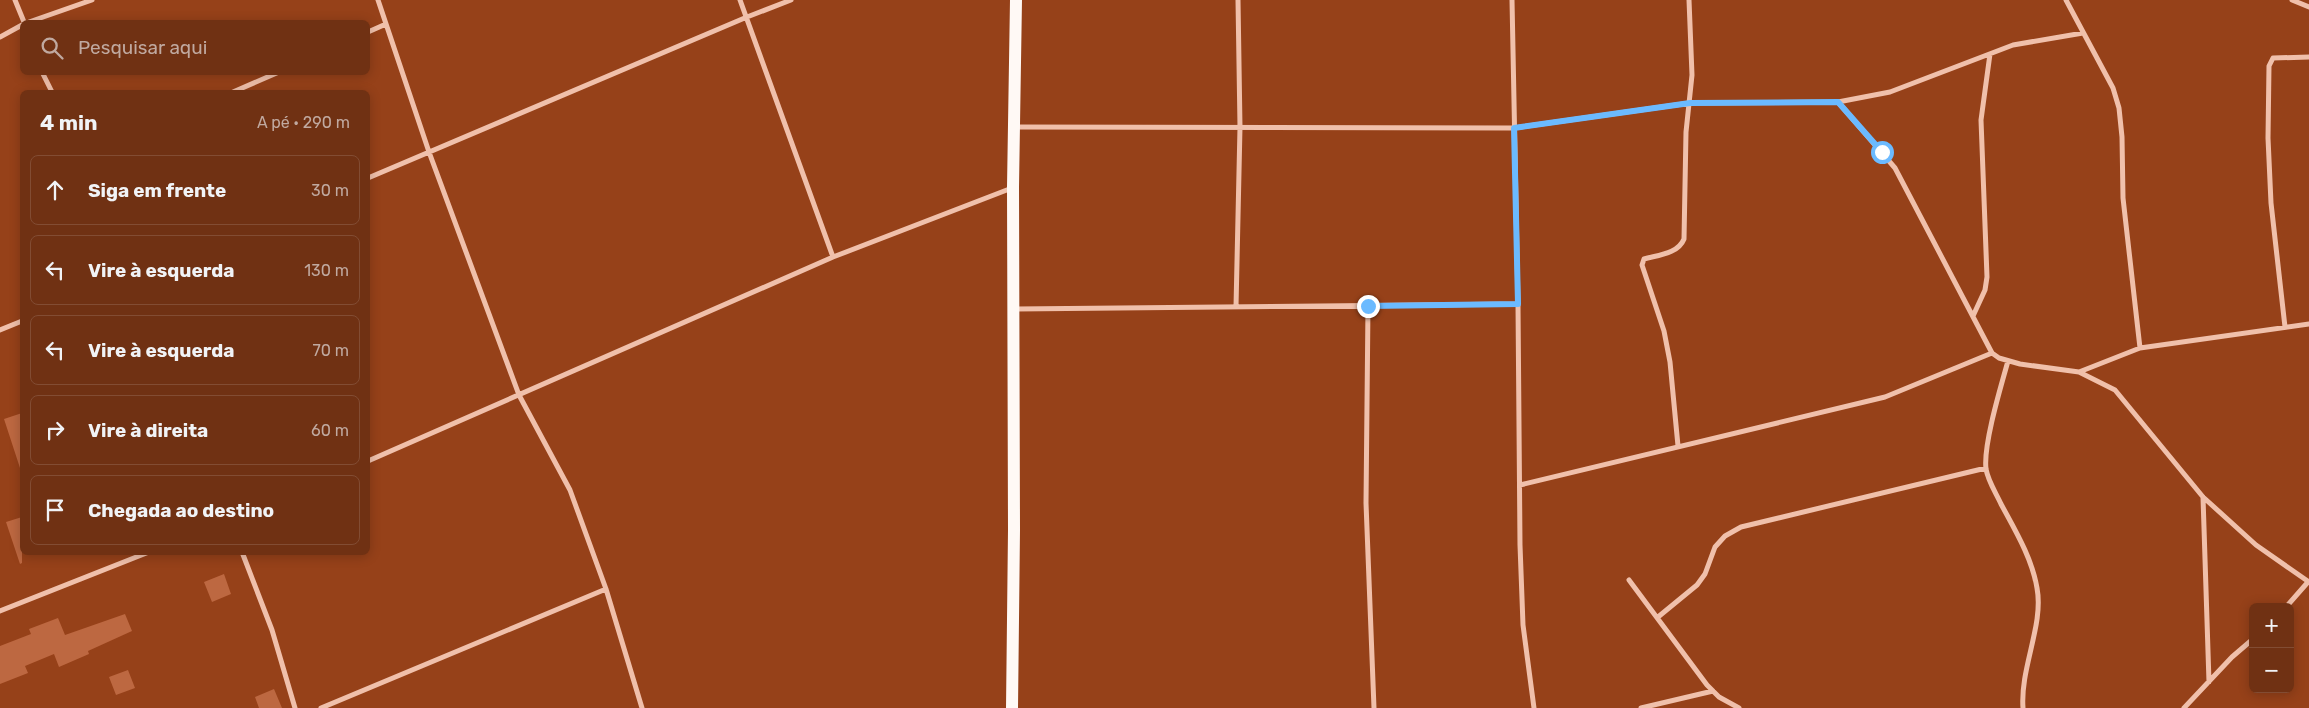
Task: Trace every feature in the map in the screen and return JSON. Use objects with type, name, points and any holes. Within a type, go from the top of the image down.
[{"type":"main road","points":[[1012,708],[1016,0]]},
{"type":"street","points":[[15,0],[22,20]]},
{"type":"street","points":[[35,20],[92,0]]},
{"type":"street","points":[[378,0],[429,152],[519,395],[570,490],[606,589],[642,708]]},
{"type":"street","points":[[740,0],[833,257]]},
{"type":"street","points":[[370,177],[747,16],[790,0]]},
{"type":"street","points":[[1236,307],[1240,127],[1238,0]]},
{"type":"street","points":[[1512,0],[1523,625],[1534,708]]},
{"type":"street","points":[[1678,446],[1670,362],[1664,331],[1642,265],[1644,259],[1681,246],[1684,239],[1686,132],[1692,74],[1689,0]]},
{"type":"street","points":[[2066,0],[2113,88],[2119,108],[2122,137],[2122,198],[2140,348]]},
{"type":"street","points":[[2292,0],[2309,7]]},
{"type":"street","points":[[370,31],[386,24]]},
{"type":"street","points":[[0,37],[20,26]]},
{"type":"street","points":[[1014,127],[1514,128],[1690,103],[1838,102],[1890,92],[1990,54],[2031,41],[2083,33]]},
{"type":"street","points":[[1973,316],[1985,290],[1987,277],[1981,120],[1990,54]]},
{"type":"street","points":[[2285,327],[2271,203],[2268,138],[2269,66],[2273,58],[2309,56]]},
{"type":"street","points":[[44,75],[51,90]]},
{"type":"street","points":[[238,90],[272,75]]},
{"type":"street","points":[[1838,102],[1895,168],[1992,353],[2008,361],[2079,372],[2115,390],[2203,498],[2256,545],[2309,582],[2290,603]]},
{"type":"street","points":[[370,460],[833,257],[1014,187]]},
{"type":"street","points":[[1014,309],[1518,304]]},
{"type":"street","points":[[1368,306],[1366,503],[1374,708]]},
{"type":"street","points":[[0,330],[20,322]]},
{"type":"street","points":[[2079,372],[2140,348],[2309,324]]},
{"type":"street","points":[[1520,486],[1678,446],[1834,411],[1885,397],[1992,353]]},
{"type":"street","points":[[2008,361],[1988,445],[1986,468],[1991,484],[2025,550],[2038,588],[2037,615],[2023,677],[2023,708]]},
{"type":"street","points":[[1658,617],[1697,585],[1705,574],[1715,547],[1725,536],[1741,527],[1986,468]]},
{"type":"street","points":[[2203,498],[2209,682]]},
{"type":"street","points":[[0,611],[141,555]]},
{"type":"street","points":[[243,555],[272,630],[295,708]]},
{"type":"street","points":[[1629,580],[1714,691],[1739,708]]},
{"type":"street","points":[[321,708],[606,589]]},
{"type":"street","points":[[2184,708],[2232,657],[2249,642]]},
{"type":"street","points":[[1641,708],[1714,691]]},
{"type":"building","points":[[20,414],[20,468],[4,419]]},
{"type":"building","points":[[20,518],[20,555],[22,555],[22,563],[20,564],[6,522]]},
{"type":"building","points":[[224,574],[231,594],[212,602],[204,582]]},
{"type":"building","points":[[125,614],[132,631],[88,651],[89,654],[59,667],[54,654],[25,666],[28,673],[0,684],[0,646],[31,634],[29,629],[58,618],[65,635]]},
{"type":"building","points":[[128,670],[135,688],[116,695],[109,677]]},
{"type":"building","points":[[274,689],[282,708],[259,708],[255,697]]},
{"type":"route","points":[[1368,306],[1518,304],[1514,128],[1690,103],[1838,102],[1882,152]]}]
